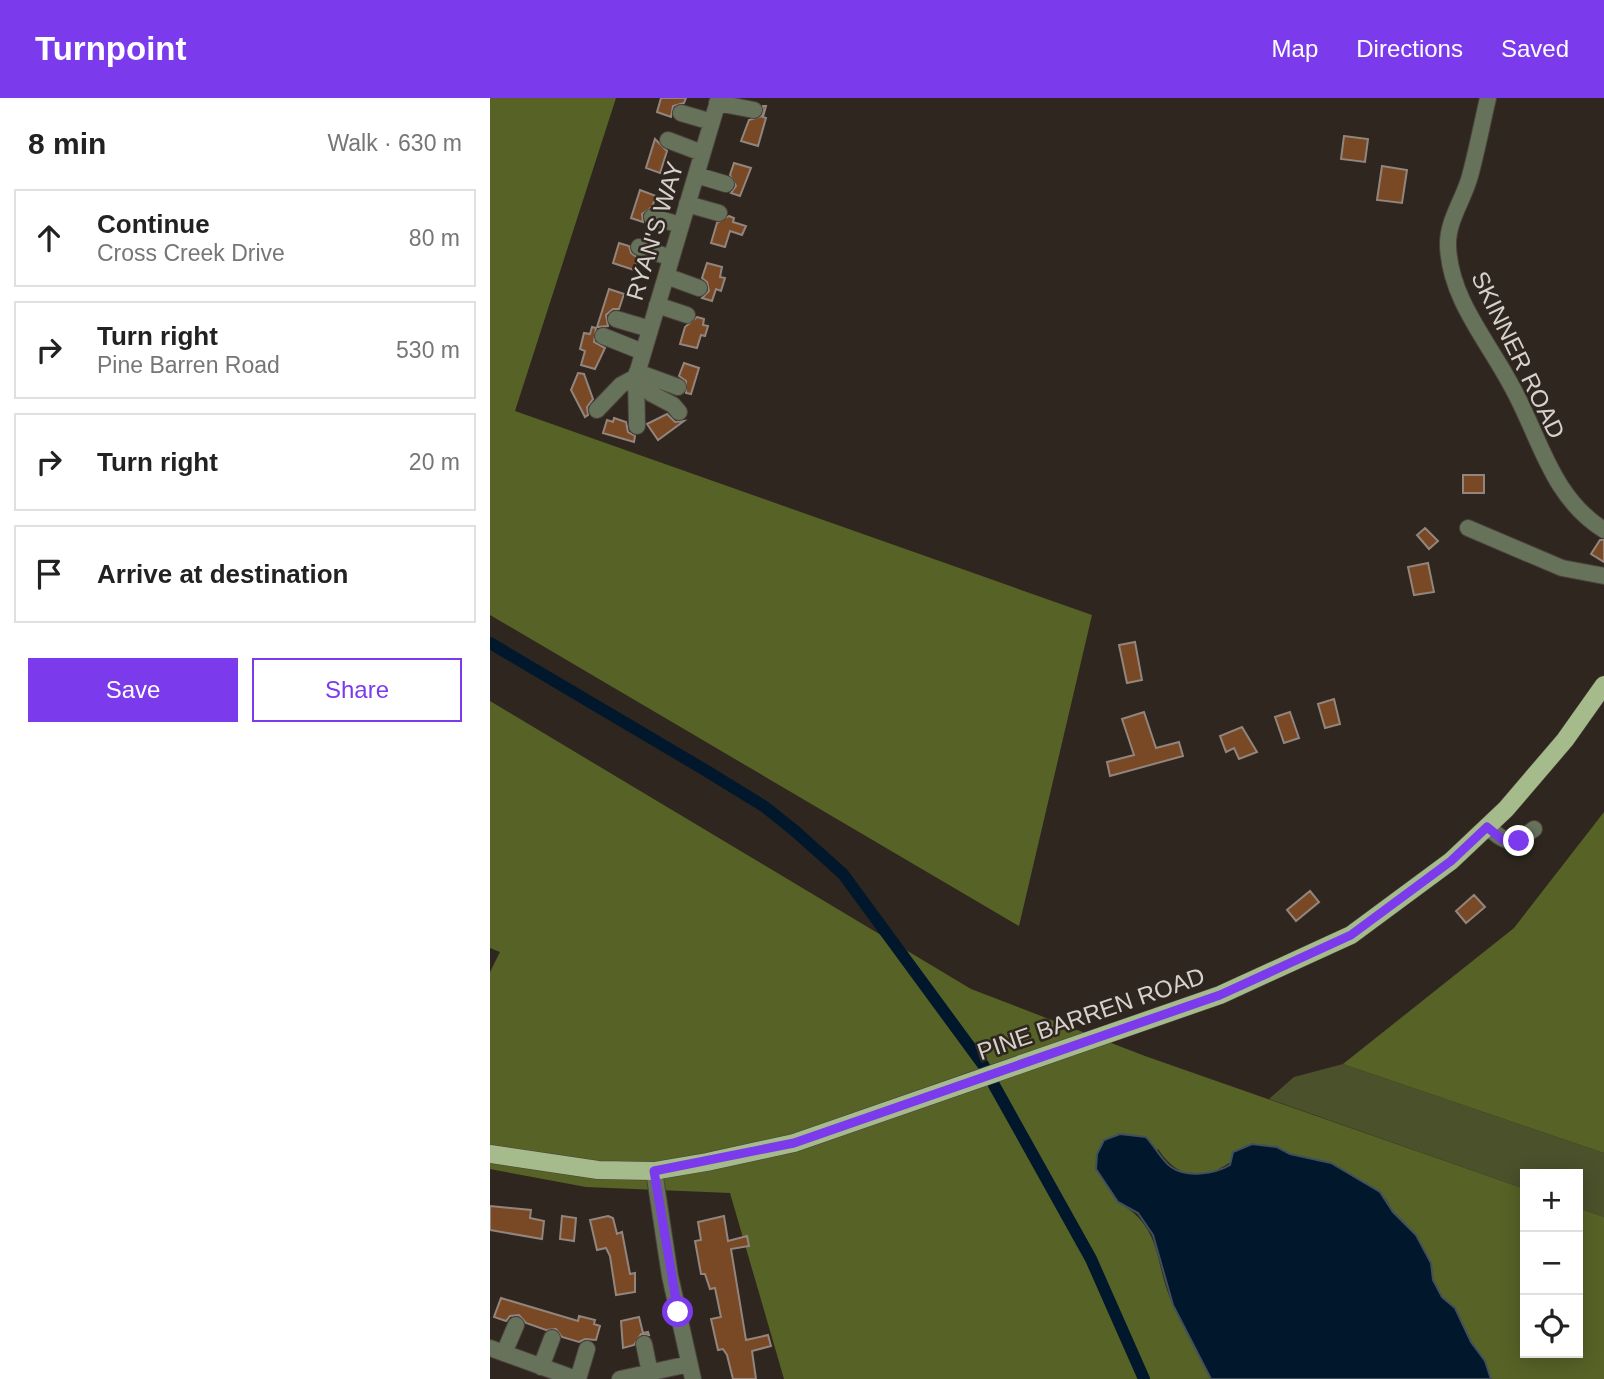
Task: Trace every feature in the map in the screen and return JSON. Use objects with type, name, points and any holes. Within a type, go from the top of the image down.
[{"type":"main road","name":"PINE BARREN ROAD","points":[[490,1154],[598,1170],[654,1171],[794,1143],[1220,995],[1351,935],[1451,861],[1487,827],[1565,740],[1604,685]]},
{"type":"street","name":"SKINNER ROAD","points":[[1488,98],[1470,178],[1449,232],[1452,269],[1469,316],[1514,388],[1552,475],[1572,502],[1604,530]]},
{"type":"street","points":[[718,100],[754,110]]},
{"type":"street","name":"RYAN'S WAY","points":[[637,426],[636,374],[718,100]]},
{"type":"street","points":[[681,113],[712,122]]},
{"type":"street","points":[[668,140],[702,153]]},
{"type":"street","points":[[696,175],[726,184]]},
{"type":"street","points":[[687,204],[719,213]]},
{"type":"street","points":[[652,217],[681,225]]},
{"type":"street","points":[[639,247],[671,258]]},
{"type":"street","points":[[666,276],[699,288]]},
{"type":"street","points":[[657,305],[687,315]]},
{"type":"street","points":[[616,319],[650,329]]},
{"type":"street","points":[[603,336],[643,352]]},
{"type":"street","points":[[636,374],[678,387]]},
{"type":"street","points":[[597,410],[636,374]]},
{"type":"street","points":[[636,374],[652,394],[673,405],[679,412]]},
{"type":"street","points":[[1468,528],[1563,568],[1604,576]]},
{"type":"street","points":[[1487,827],[1503,840],[1512,841],[1519,841],[1534,829]]},
{"type":"street","points":[[620,1379],[691,1371],[670,1276],[654,1171]]},
{"type":"street","points":[[516,1325],[497,1351],[558,1376],[577,1379],[587,1349]]},
{"type":"street","points":[[541,1367],[552,1338]]},
{"type":"street","points":[[644,1344],[654,1375]]},
{"type":"green space","points":[[490,98],[616,98],[515,411],[1092,615],[1019,926],[490,615]]},
{"type":"green space","points":[[490,701],[971,989],[1145,1056],[1520,1187],[1520,1358],[1583,1358],[1583,1210],[1604,1217],[1604,1379],[1491,1379],[1485,1361],[1471,1342],[1455,1308],[1442,1297],[1433,1279],[1431,1263],[1416,1235],[1393,1212],[1386,1199],[1331,1163],[1290,1154],[1277,1147],[1252,1144],[1229,1163],[1205,1174],[1181,1171],[1169,1163],[1158,1149],[1118,1202],[1133,1212],[1151,1236],[1167,1291],[1211,1379],[784,1379],[730,1193],[586,1187],[490,1169],[490,972],[500,952],[490,948]]},
{"type":"green space","points":[[1604,812],[1604,1153],[1343,1064],[1514,928]]},
{"type":"green space","points":[[1343,1064],[1604,1153],[1604,1217],[1583,1210],[1583,1169],[1520,1169],[1520,1187],[1269,1099],[1294,1077]]},
{"type":"water","points":[[1120,1134],[1146,1137],[1168,1164],[1184,1173],[1200,1174],[1224,1168],[1230,1165],[1233,1152],[1252,1144],[1277,1147],[1290,1154],[1331,1163],[1380,1192],[1393,1212],[1416,1235],[1431,1263],[1433,1280],[1442,1297],[1455,1308],[1471,1342],[1485,1361],[1491,1379],[1211,1379],[1173,1305],[1153,1235],[1138,1213],[1118,1202],[1096,1169],[1097,1154],[1104,1140]]},
{"type":"building","points":[[661,98],[686,98],[684,103],[673,106],[671,117],[657,112]]},
{"type":"building","points":[[763,106],[766,106],[763,117],[766,118],[758,146],[741,141],[749,120],[762,116]]},
{"type":"building","points":[[1344,136],[1368,139],[1365,162],[1341,159]]},
{"type":"building","points":[[655,139],[667,151],[660,173],[646,168]]},
{"type":"building","points":[[734,163],[751,168],[740,196],[731,193],[736,186],[730,175]]},
{"type":"building","points":[[1382,166],[1407,170],[1402,203],[1377,200]]},
{"type":"building","points":[[640,190],[656,196],[652,207],[642,214],[643,222],[631,218]]},
{"type":"building","points":[[729,216],[734,218],[733,222],[746,226],[742,235],[730,231],[725,247],[711,243],[717,223]]},
{"type":"building","points":[[619,243],[629,246],[631,253],[638,258],[634,270],[613,263]]},
{"type":"building","points":[[707,263],[722,267],[720,277],[725,278],[721,291],[716,289],[712,301],[702,298],[709,291],[707,282],[702,278]]},
{"type":"building","points":[[609,289],[624,294],[619,309],[613,309],[606,315],[608,326],[597,327]]},
{"type":"building","points":[[697,317],[704,319],[703,325],[708,326],[705,336],[701,335],[697,348],[680,344],[685,327]]},
{"type":"building","points":[[592,327],[596,328],[594,342],[605,348],[595,369],[581,365],[585,351],[580,349],[584,333],[590,334]]},
{"type":"building","points":[[684,363],[699,368],[691,394],[686,393],[686,381],[679,376]]},
{"type":"building","points":[[578,373],[584,374],[593,399],[587,407],[588,415],[585,417],[571,390]]},
{"type":"building","points":[[667,414],[675,422],[684,421],[658,440],[647,424]]},
{"type":"building","points":[[614,418],[626,422],[628,432],[635,436],[634,442],[603,433],[607,420],[613,422]]},
{"type":"building","points":[[1463,475],[1484,475],[1484,493],[1463,493]]},
{"type":"building","points":[[1425,528],[1438,541],[1429,549],[1417,535]]},
{"type":"building","points":[[1600,540],[1604,540],[1604,562],[1591,554]]},
{"type":"building","points":[[1428,563],[1434,592],[1414,595],[1408,567]]},
{"type":"building","points":[[1135,642],[1142,680],[1127,683],[1119,645]]},
{"type":"building","points":[[1334,699],[1340,724],[1325,728],[1318,704]]},
{"type":"building","points":[[1144,712],[1156,748],[1179,742],[1183,756],[1110,776],[1107,762],[1134,755],[1122,719]]},
{"type":"building","points":[[1290,712],[1299,738],[1284,743],[1275,717]]},
{"type":"building","points":[[1242,727],[1257,752],[1239,759],[1234,748],[1226,752],[1220,736]]},
{"type":"building","points":[[1310,891],[1319,902],[1296,921],[1287,910]]},
{"type":"building","points":[[1474,895],[1485,907],[1466,923],[1456,911]]},
{"type":"building","points":[[490,1206],[531,1210],[530,1218],[544,1221],[542,1239],[490,1230]]},
{"type":"building","points":[[562,1216],[576,1218],[574,1241],[560,1239]]},
{"type":"building","points":[[608,1216],[613,1218],[617,1234],[622,1232],[630,1274],[635,1273],[635,1292],[616,1295],[610,1256],[606,1248],[597,1250],[590,1220]]},
{"type":"building","points":[[724,1216],[728,1241],[747,1236],[749,1246],[731,1249],[746,1340],[768,1335],[771,1346],[752,1351],[756,1379],[733,1379],[727,1355],[723,1349],[718,1350],[711,1319],[721,1317],[715,1288],[710,1289],[705,1274],[701,1274],[695,1241],[701,1240],[698,1222]]},
{"type":"building","points":[[501,1298],[578,1321],[579,1316],[595,1320],[594,1324],[600,1326],[596,1340],[585,1339],[579,1342],[562,1337],[556,1329],[546,1330],[526,1323],[519,1315],[510,1316],[506,1321],[494,1317]]},
{"type":"building","points":[[639,1317],[643,1333],[648,1332],[649,1335],[641,1334],[634,1345],[623,1348],[621,1321]]},
{"type":"waterway","points":[[490,643],[705,770],[765,807],[795,831],[843,874],[984,1066]]},
{"type":"waterway","points":[[994,1085],[1091,1259],[1144,1379]]},
{"type":"route","points":[[678,1312],[654,1171],[707,1163],[794,1143],[1220,995],[1351,935],[1451,861],[1487,827],[1503,840],[1519,841]]}]
